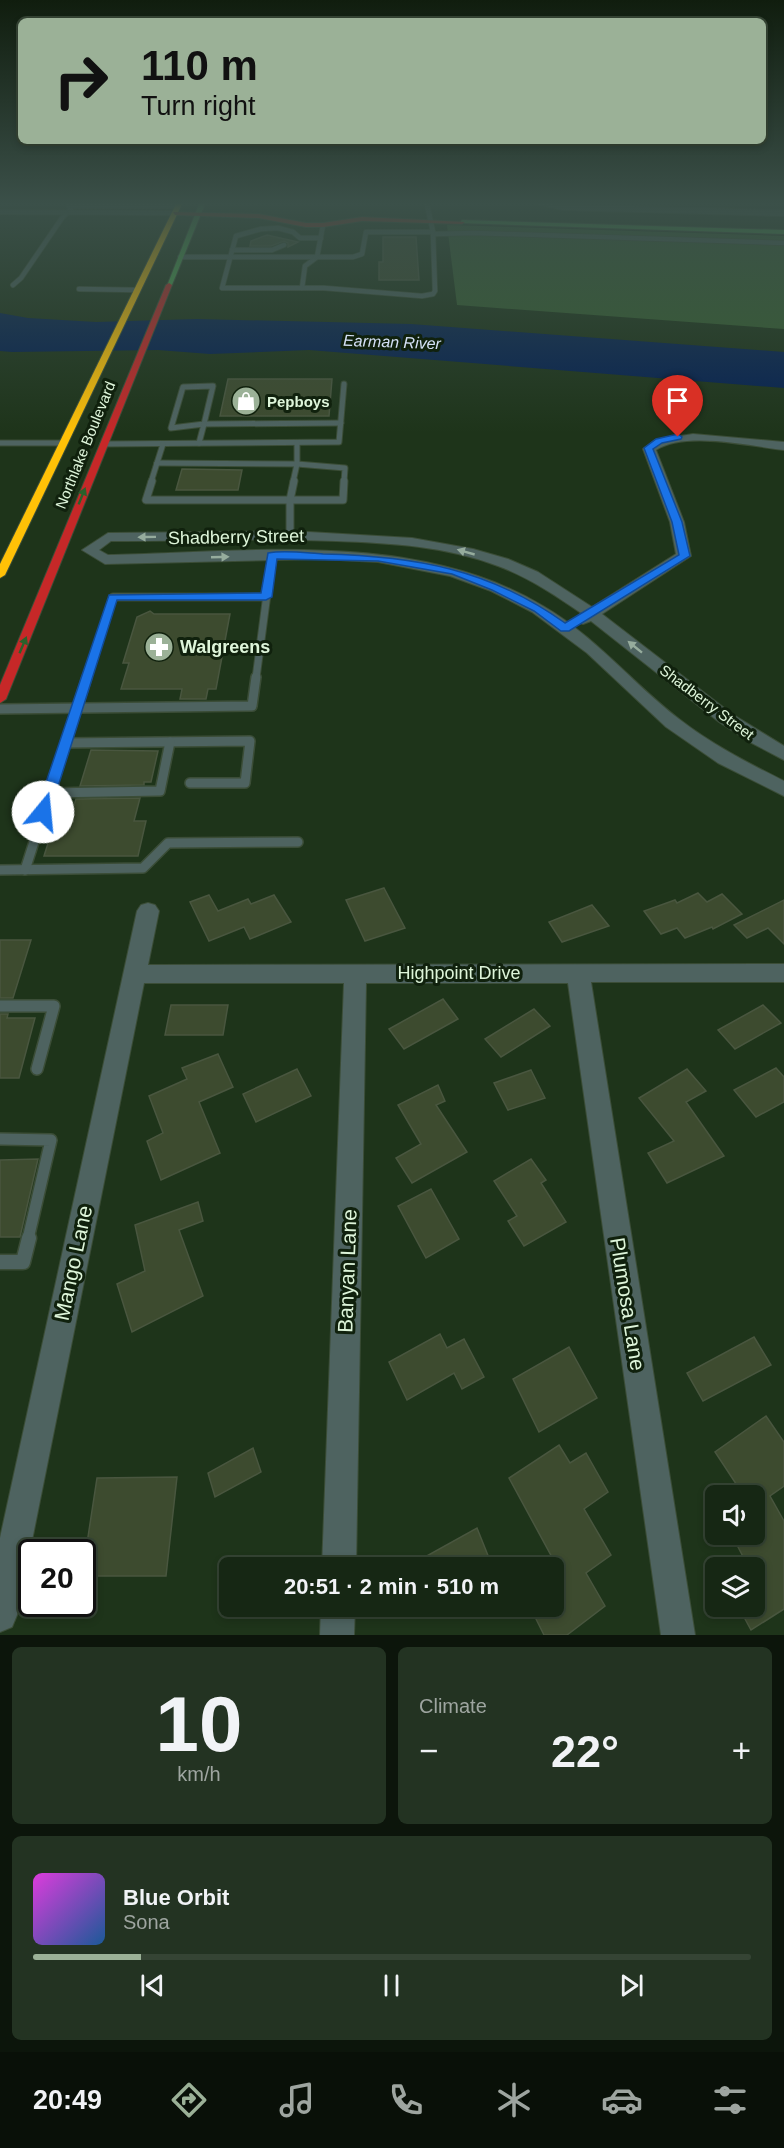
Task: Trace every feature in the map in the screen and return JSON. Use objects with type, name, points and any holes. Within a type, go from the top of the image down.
[{"type":"main road","name":"Northlake Boulevard","points":[[0,575],[4,560],[24,538],[64,442],[142,280]]},
{"type":"main road","name":"Northlake Boulevard","points":[[0,699],[44,552],[103,444],[170,280]]},
{"type":"main road","points":[[0,537],[24,538]]},
{"type":"main road","points":[[4,560],[44,552]]},
{"type":"street","points":[[565,628],[592,614],[684,556],[677,522],[648,448],[668,438],[688,437],[784,446]]},
{"type":"street","name":"Shadberry Street","points":[[44,552],[89,550],[108,537],[290,535],[373,538],[449,546],[499,562],[540,580],[592,614],[710,707],[758,741],[784,754]]},
{"type":"street","name":"Shadberry Street","points":[[89,550],[105,560],[272,556],[378,558],[454,572],[496,588],[538,609],[593,649],[672,723],[725,759],[784,789]]},
{"type":"street","name":"Mango Lane","points":[[0,1615],[148,911]]},
{"type":"street","name":"Plumosa Lane","points":[[578,973],[678,1635]]},
{"type":"street","name":"Highpoint Drive","points":[[134,974],[784,973]]},
{"type":"street","name":"Banyan Lane","points":[[339,1557],[355,974]]},
{"type":"street","points":[[337,1635],[338,1617]]},
{"type":"lane","points":[[13,285],[18,280]]},
{"type":"lane","points":[[224,280],[222,288],[302,288],[422,296],[433,294],[434,280]]},
{"type":"lane","points":[[302,288],[303,280]]},
{"type":"lane","points":[[79,289],[137,290]]},
{"type":"lane","points":[[103,444],[339,442],[344,384]]},
{"type":"lane","points":[[199,443],[204,424],[213,386],[183,387],[171,428],[204,424],[340,423]]},
{"type":"lane","points":[[0,443],[64,442]]},
{"type":"lane","points":[[290,535],[290,500],[297,464],[297,443]]},
{"type":"lane","points":[[157,463],[297,464],[345,468],[343,500],[146,500],[157,463],[163,444]]},
{"type":"lane","points":[[0,709],[252,706],[272,556]]},
{"type":"lane","points":[[25,870],[112,597],[266,597]]},
{"type":"lane","points":[[65,742],[250,741],[245,783],[190,783]]},
{"type":"lane","points":[[49,793],[160,791],[170,742]]},
{"type":"lane","points":[[0,870],[143,868],[168,843],[298,842]]},
{"type":"lane","points":[[0,1006],[54,1006],[37,1069]]},
{"type":"lane","points":[[0,1139],[51,1140],[23,1262],[0,1262]]},
{"type":"green space","points":[[454,280],[784,280],[784,329],[457,305]]},
{"type":"water","name":"Earman River","points":[[0,313],[28,318],[96,322],[197,319],[411,324],[784,352],[784,388],[309,350],[210,354],[158,350],[0,351]]},
{"type":"building","points":[[228,379],[332,379],[329,416],[220,416]]},
{"type":"building","points":[[182,469],[242,470],[238,490],[176,490]]},
{"type":"building","points":[[150,611],[154,614],[230,614],[216,689],[208,689],[206,699],[180,699],[182,689],[121,689],[129,663],[123,663],[137,617]]},
{"type":"building","points":[[91,750],[158,751],[151,782],[144,782],[144,785],[80,786]]},
{"type":"building","points":[[140,798],[134,821],[146,821],[138,856],[44,856],[55,821],[69,821],[76,799]]},
{"type":"building","points":[[384,888],[405,928],[365,941],[346,900]]},
{"type":"building","points":[[698,893],[707,902],[722,894],[742,914],[713,929],[712,927],[685,938],[677,928],[661,934],[644,911],[675,900],[677,903]]},
{"type":"building","points":[[209,895],[218,911],[248,899],[251,904],[274,895],[291,922],[250,939],[244,927],[209,941],[190,902]]},
{"type":"building","points":[[784,900],[784,944],[768,928],[747,938],[734,925]]},
{"type":"building","points":[[592,905],[609,926],[562,942],[549,922]]},
{"type":"building","points":[[0,940],[31,940],[13,998],[0,998]]},
{"type":"building","points":[[443,999],[458,1019],[404,1049],[389,1029]]},
{"type":"building","points":[[171,1005],[228,1005],[223,1035],[165,1035]]},
{"type":"building","points":[[763,1005],[781,1023],[735,1049],[718,1030]]},
{"type":"building","points":[[534,1009],[550,1026],[501,1057],[485,1039]]},
{"type":"building","points":[[0,1014],[8,1014],[7,1018],[35,1018],[19,1078],[0,1078]]},
{"type":"building","points":[[218,1054],[233,1087],[199,1102],[220,1153],[161,1180],[147,1141],[163,1133],[149,1096],[187,1079],[182,1068]]},
{"type":"building","points":[[776,1068],[784,1077],[784,1102],[756,1117],[734,1090]]},
{"type":"building","points":[[297,1069],[311,1096],[256,1122],[243,1094]]},
{"type":"building","points":[[687,1069],[706,1091],[686,1102],[724,1156],[667,1183],[648,1153],[674,1141],[639,1098]]},
{"type":"building","points":[[531,1070],[545,1098],[508,1110],[494,1083]]},
{"type":"building","points":[[438,1085],[445,1101],[436,1105],[467,1152],[412,1183],[396,1158],[421,1144],[398,1105]]},
{"type":"building","points":[[38,1159],[20,1237],[0,1237],[0,1160]]},
{"type":"building","points":[[531,1159],[546,1180],[541,1183],[566,1222],[524,1246],[508,1221],[517,1216],[494,1181]]},
{"type":"building","points":[[431,1189],[459,1239],[426,1258],[398,1206]]},
{"type":"building","points":[[198,1202],[203,1221],[179,1230],[203,1296],[132,1332],[117,1284],[145,1271],[135,1225]]},
{"type":"building","points":[[440,1334],[447,1348],[464,1339],[484,1377],[462,1389],[454,1373],[407,1400],[389,1362]]},
{"type":"building","points":[[754,1337],[771,1365],[703,1401],[687,1373]]},
{"type":"building","points":[[569,1347],[597,1398],[539,1432],[513,1379]]},
{"type":"building","points":[[766,1416],[784,1442],[784,1486],[770,1496],[784,1521],[784,1609],[751,1630],[744,1617],[765,1617],[765,1557],[743,1557],[737,1545],[765,1545],[765,1485],[737,1485],[715,1452]]},
{"type":"building","points":[[559,1445],[570,1463],[586,1453],[608,1492],[584,1509],[611,1555],[586,1573],[605,1606],[567,1635],[544,1635],[535,1617],[564,1617],[564,1557],[552,1557],[509,1478]]},
{"type":"building","points":[[253,1448],[261,1472],[215,1497],[208,1473]]},
{"type":"building","points":[[177,1477],[166,1576],[96,1576],[96,1539],[88,1539],[97,1478]]},
{"type":"building","points":[[477,1528],[489,1557],[425,1557]]},
{"type":"traffic: fast","points":[[169,285],[171,280]]},
{"type":"traffic: slow","points":[[0,575],[142,280]]},
{"type":"traffic: jam","points":[[0,699],[169,285]]},
{"type":"place","name":"Pepboys","points":[[246,401]]},
{"type":"place","name":"Walgreens","points":[[159,647]]},
{"type":"route","points":[[43,812],[112,597],[266,597],[272,556],[320,555],[378,558],[416,563],[454,572],[496,588],[538,609],[565,628],[655,576],[684,556],[677,522],[648,448],[659,441],[678,437]]}]
